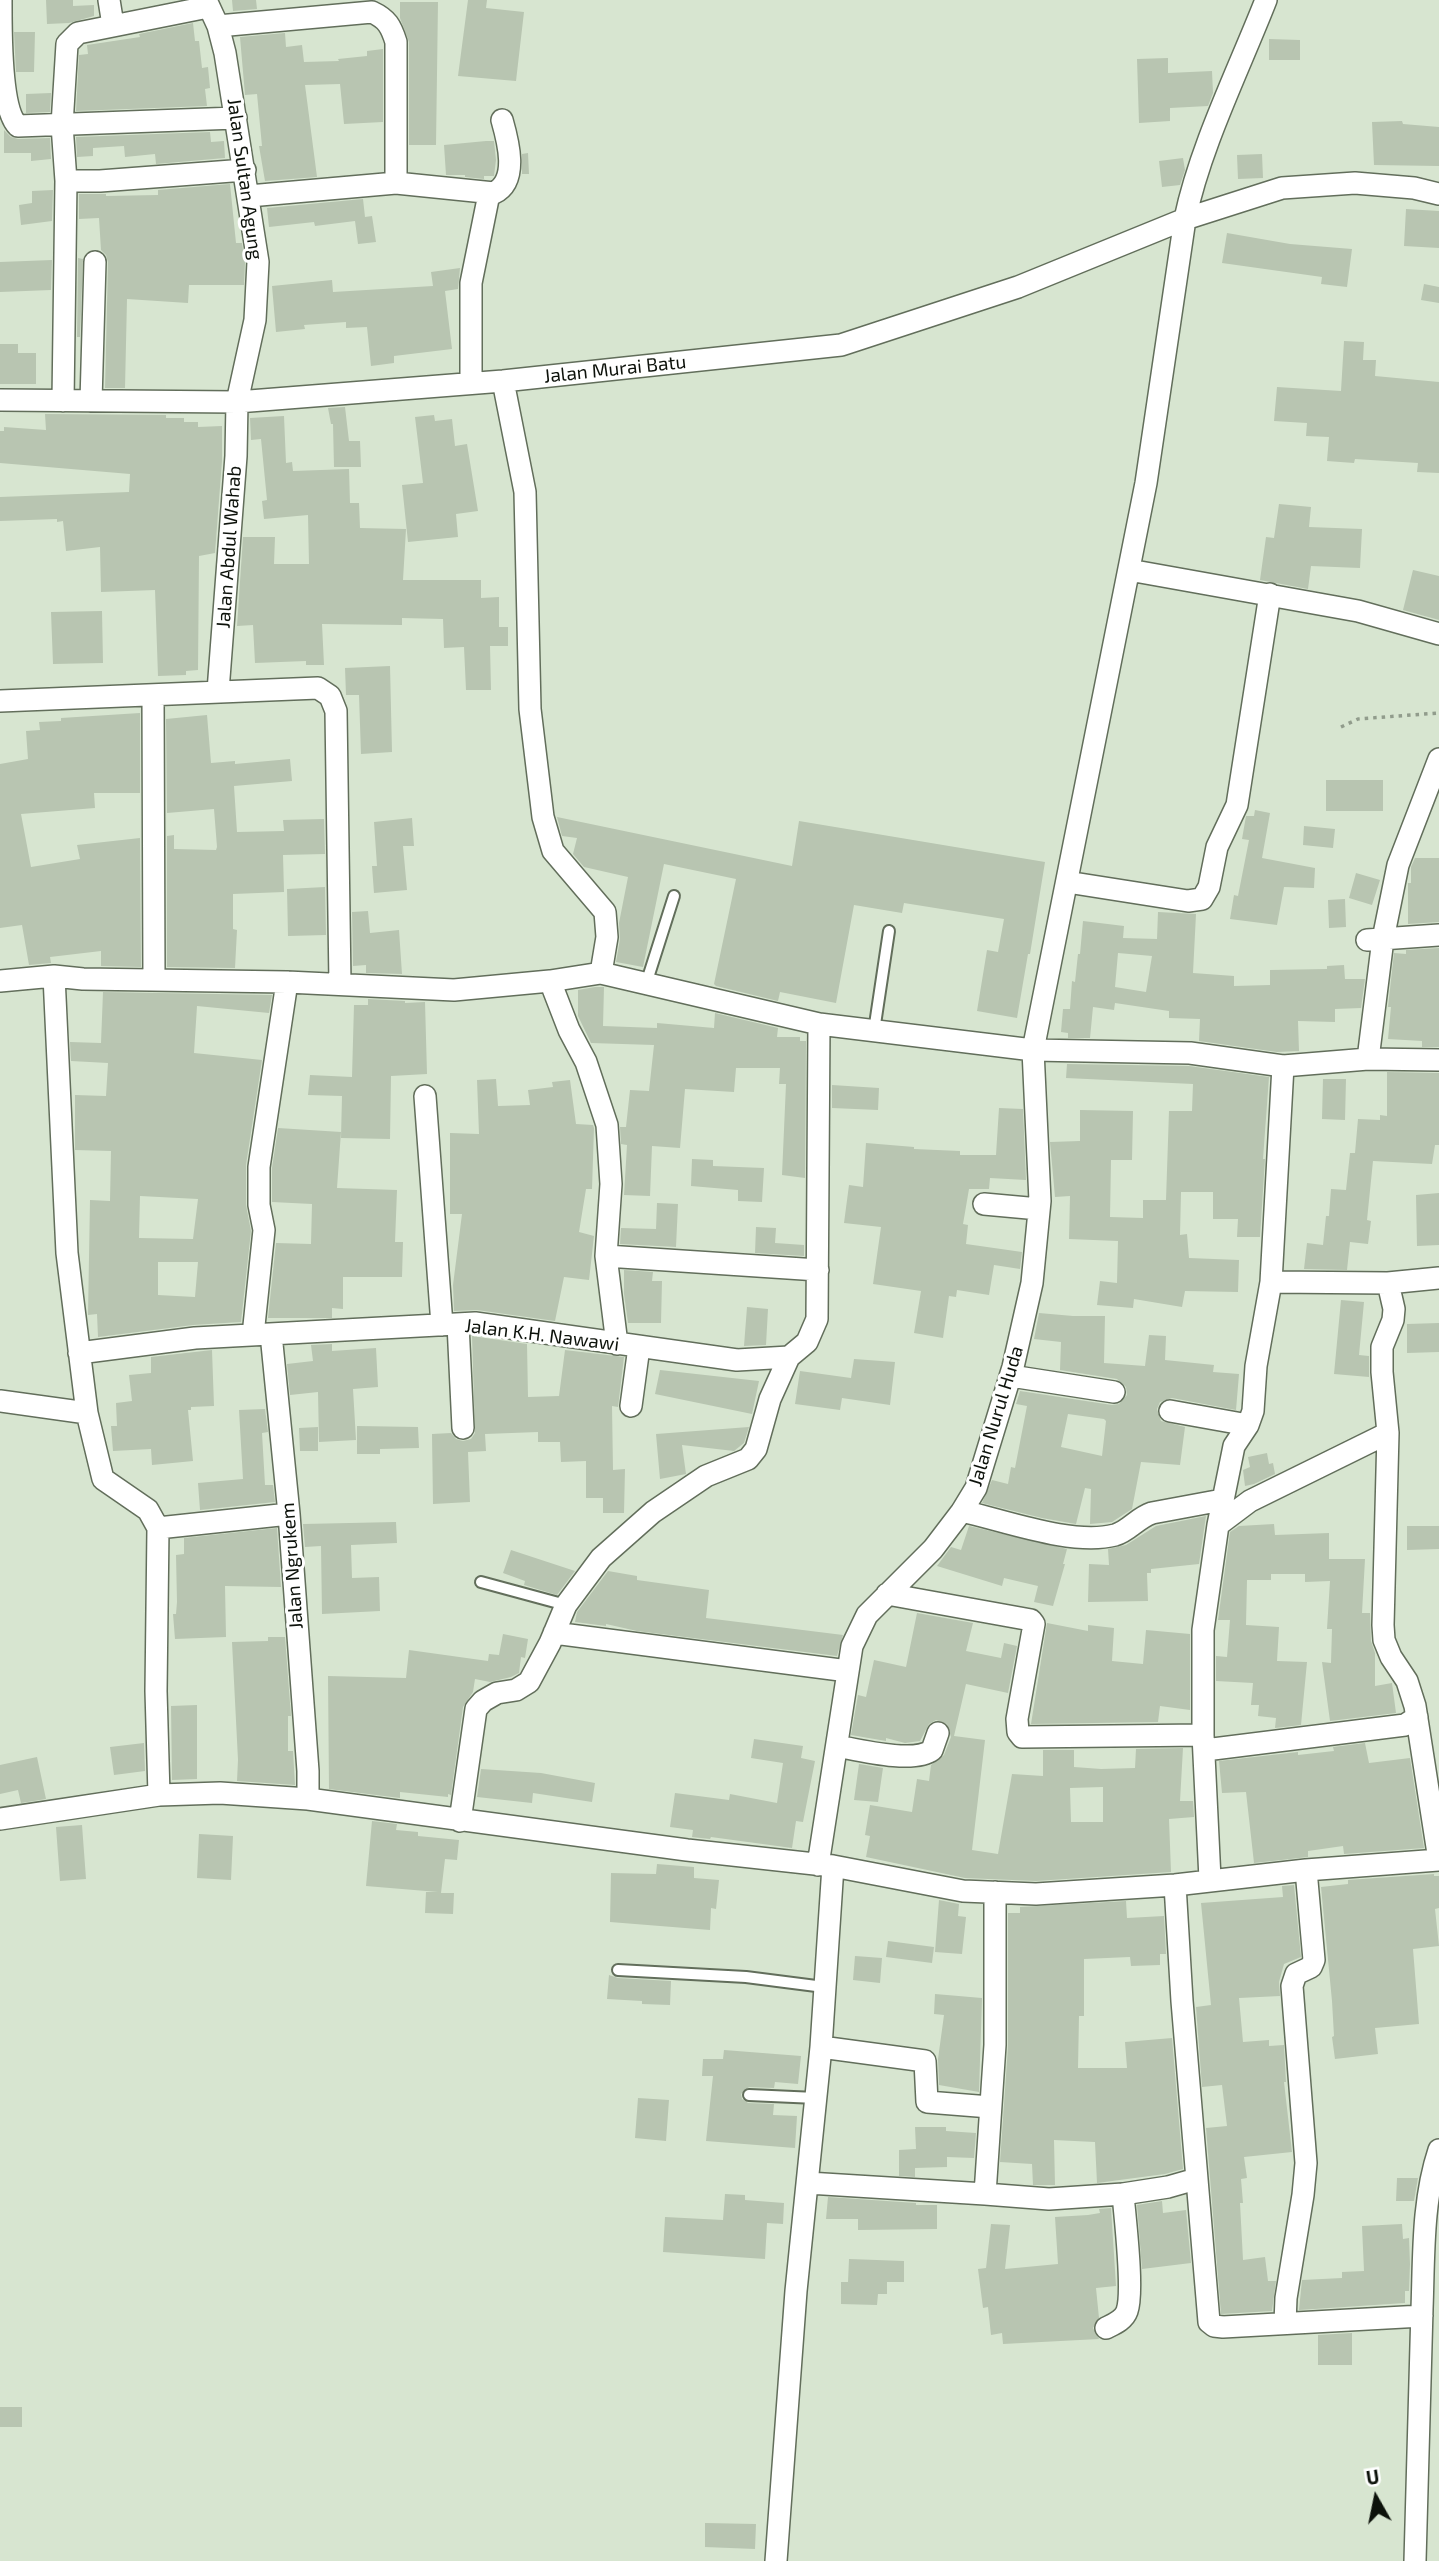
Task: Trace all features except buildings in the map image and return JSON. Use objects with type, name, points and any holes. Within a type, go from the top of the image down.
[{"type":"street","points":[[1,0],[0,89],[8,116],[18,126],[236,118]]},
{"type":"street","points":[[109,0],[113,25]]},
{"type":"street","points":[[1185,219],[1207,148],[1266,0]]},
{"type":"street","points":[[63,401],[66,181],[62,125],[67,44],[78,33],[207,3]]},
{"type":"street","name":"Jalan Sultan Agung","points":[[207,3],[218,26],[225,53],[258,262],[256,320],[237,402]]},
{"type":"street","points":[[218,26],[372,12],[385,18],[392,27],[396,42],[396,183]]},
{"type":"street","points":[[249,197],[396,183],[444,186],[489,194],[502,188],[508,171],[510,149],[502,120]]},
{"type":"street","points":[[66,181],[245,170]]},
{"type":"street","name":"Jalan Murai Batu","points":[[0,400],[237,402],[503,381],[841,345],[1018,287],[1185,219],[1282,188],[1355,183],[1414,187],[1439,194]]},
{"type":"street","points":[[471,383],[471,283],[489,194]]},
{"type":"street","name":"Jalan Nurul Huda","points":[[776,2561],[796,2291],[821,2047],[826,1865],[837,1746],[852,1646],[867,1615],[933,1549],[976,1488],[1011,1376],[1032,1283],[1039,1209],[1033,1050],[1146,483],[1185,219]]},
{"type":"street","points":[[92,401],[95,262]]},
{"type":"street","points":[[503,381],[525,492],[530,709],[542,817],[553,851],[605,912],[607,937],[601,973]]},
{"type":"street","name":"Jalan Abdul Wahab","points":[[218,691],[236,456],[237,402]]},
{"type":"street","points":[[1129,570],[1358,611],[1439,634]]},
{"type":"street","points":[[1067,882],[1188,901],[1202,899],[1209,887],[1217,847],[1237,805],[1270,594]]},
{"type":"street","points":[[0,701],[318,688],[330,696],[336,711],[340,984]]},
{"type":"street","points":[[153,695],[154,980]]},
{"type":"street","points":[[1368,1059],[1375,939],[1398,865],[1439,759]]},
{"type":"street","points":[[1375,939],[1439,935]]},
{"type":"street","points":[[0,981],[54,976],[83,979],[287,982],[454,990],[601,973],[819,1024],[1033,1050],[1190,1052],[1283,1066],[1368,1059],[1439,1060]]},
{"type":"street","points":[[54,976],[67,1253],[87,1413],[103,1479],[148,1510],[158,1528],[156,1691],[159,1795]]},
{"type":"street","points":[[550,981],[569,1030],[586,1062],[607,1125],[611,1184],[606,1256],[628,1345],[631,1406]]},
{"type":"street","points":[[262,1335],[264,1230],[259,1205],[259,1167],[287,982]]},
{"type":"street","points":[[460,1821],[476,1709],[483,1701],[497,1693],[516,1690],[529,1682],[566,1605],[601,1558],[653,1512],[706,1476],[748,1459],[756,1449],[770,1399],[789,1357],[807,1342],[817,1319],[819,1024]]},
{"type":"street","points":[[1210,1879],[1204,1742],[1203,1630],[1217,1525],[1234,1446],[1248,1425],[1253,1411],[1256,1366],[1271,1282],[1283,1066]]},
{"type":"street","points":[[425,1096],[463,1428]]},
{"type":"street","points":[[984,1204],[1039,1209]]},
{"type":"street","points":[[606,1256],[818,1270]]},
{"type":"street","points":[[1271,1282],[1388,1283],[1439,1278]]},
{"type":"street","points":[[0,1819],[159,1795],[220,1793],[308,1799],[687,1850],[826,1865],[963,1891],[1036,1894],[1175,1885],[1210,1879],[1439,1860],[1418,1717],[1407,1681],[1391,1657],[1384,1640],[1388,1433],[1382,1347],[1393,1320],[1394,1308],[1388,1283]]},
{"type":"street","name":"Jalan K.H. Nawawi","points":[[79,1353],[194,1338],[475,1323],[737,1360],[789,1357]]},
{"type":"street","name":"Jalan Ngrukem","points":[[262,1335],[289,1514],[308,1799]]},
{"type":"street","points":[[1011,1376],[1114,1392]]},
{"type":"street","points":[[0,1401],[87,1413]]},
{"type":"street","points":[[1170,1411],[1248,1425]]},
{"type":"street","points":[[1217,1525],[1250,1501],[1388,1433]]},
{"type":"street","points":[[962,1511],[1072,1538],[1100,1538],[1118,1534],[1152,1513],[1222,1500]]},
{"type":"street","points":[[158,1528],[289,1514]]},
{"type":"street","points":[[887,1594],[1031,1620],[1034,1623],[1017,1719],[1018,1732],[1022,1737],[1204,1742],[1405,1725],[1418,1717]]},
{"type":"street","points":[[554,1633],[848,1671]]},
{"type":"street","points":[[837,1746],[886,1754],[923,1754],[932,1750],[938,1733]]},
{"type":"street","points":[[1285,2323],[1286,2298],[1306,2163],[1292,1986],[1296,1974],[1311,1967],[1314,1961],[1306,1870]]},
{"type":"street","points":[[1175,1885],[1209,2322],[1223,2327],[1422,2316]]},
{"type":"street","points":[[985,2194],[995,2046],[995,1892]]},
{"type":"street","points":[[821,2047],[926,2062],[927,2102],[990,2107]]},
{"type":"street","points":[[1415,2561],[1428,2192],[1439,2150]]},
{"type":"street","points":[[808,2183],[1049,2199],[1123,2194],[1168,2187],[1196,2179]]},
{"type":"street","points":[[1106,2328],[1119,2321],[1128,2309],[1123,2194]]},
{"type":"lane","points":[[646,984],[674,896]]},
{"type":"lane","points":[[874,1031],[890,931]]},
{"type":"lane","points":[[481,1582],[566,1605]]},
{"type":"lane","points":[[618,1970],[746,1978],[824,1987]]},
{"type":"lane","points":[[749,2095],[816,2098]]},
{"type":"path","points":[[1341,727],[1358,719],[1439,713]]}]
